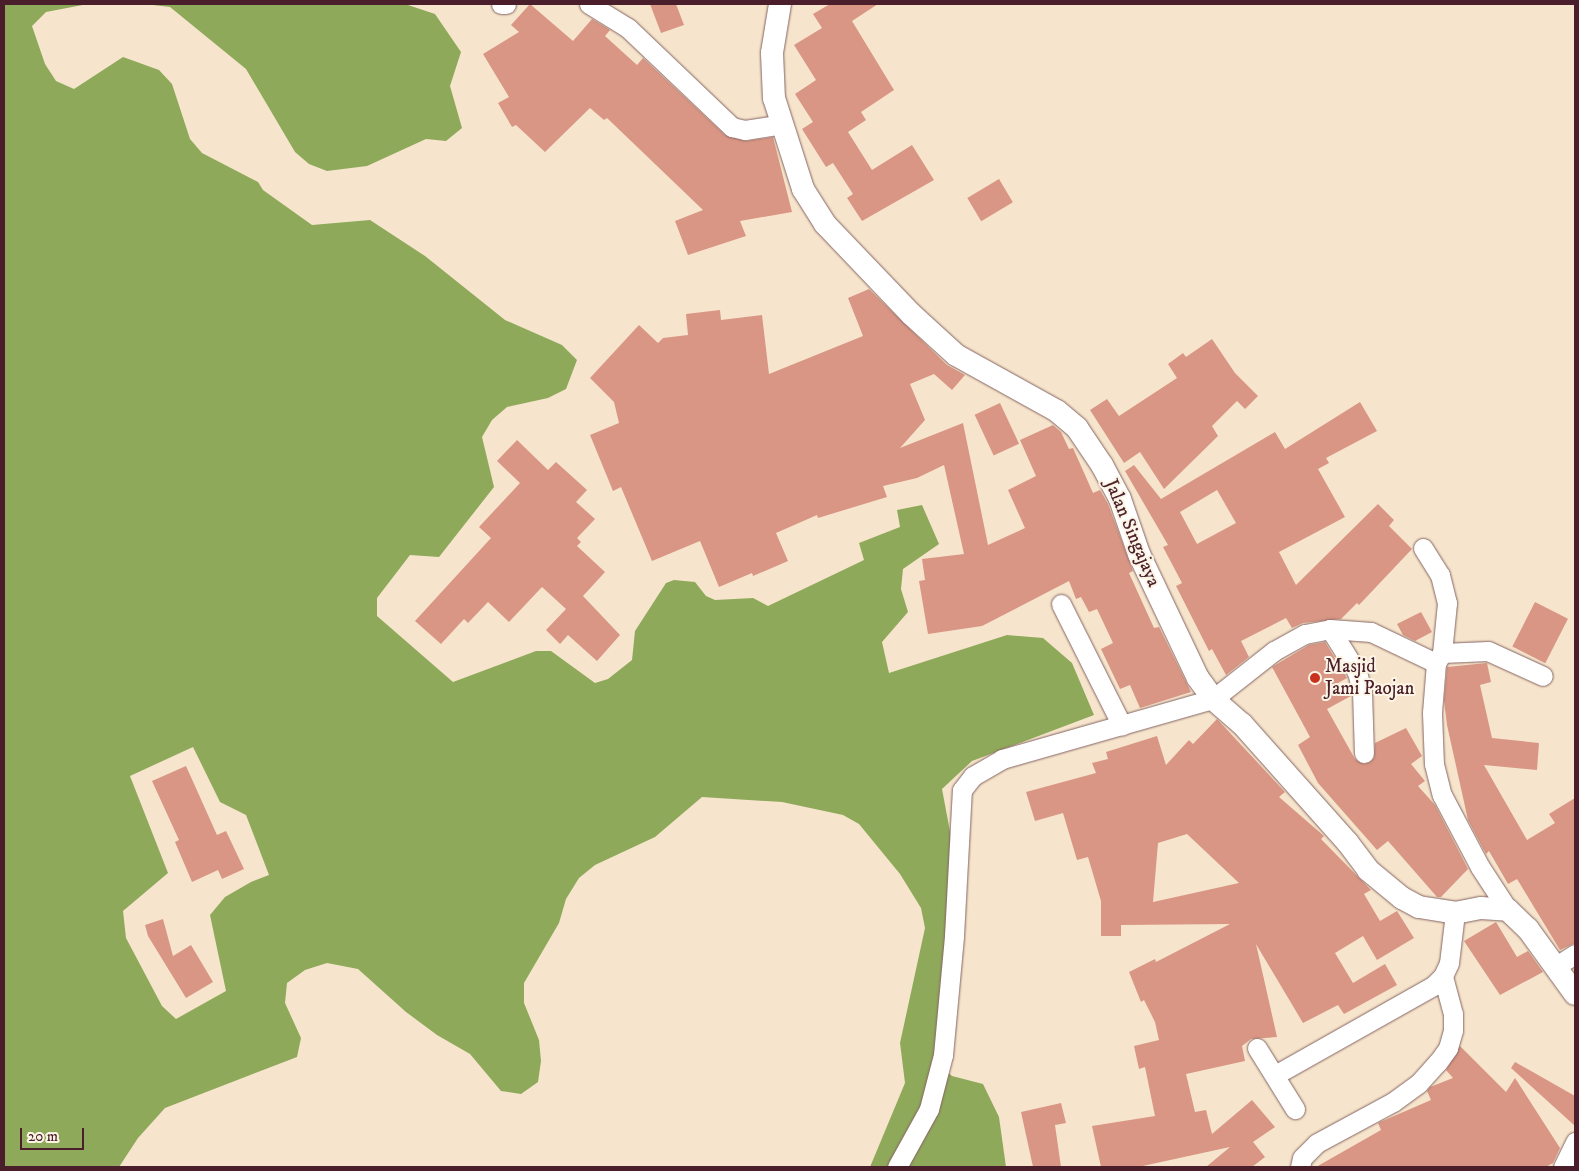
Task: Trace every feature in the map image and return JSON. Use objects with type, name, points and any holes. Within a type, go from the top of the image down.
[{"type":"street","points":[[501,4],[506,4]]},
{"type":"street","points":[[589,4],[628,28],[732,127],[745,130],[783,124]]},
{"type":"street","name":"Jalan Singajaya","points":[[780,4],[772,77],[783,124],[802,189],[825,224],[956,355],[1057,411],[1077,428],[1090,445],[1120,500],[1140,554],[1182,648],[1213,698],[1242,724],[1348,843],[1368,870],[1402,898],[1419,907],[1455,913],[1489,908],[1508,910]]},
{"type":"street","points":[[1423,548],[1440,575],[1447,603],[1432,713],[1434,756],[1442,795],[1480,867],[1508,910],[1528,929],[1575,994]]},
{"type":"street","points":[[1061,604],[1122,726]]},
{"type":"street","points":[[1330,629],[1357,672],[1362,691],[1364,753]]},
{"type":"street","points":[[897,1167],[929,1109],[943,1055],[954,936],[962,790],[973,776],[1002,759],[1122,726],[1213,698],[1290,640],[1330,629],[1371,632],[1439,658],[1488,651],[1543,676]]},
{"type":"street","points":[[1275,1075],[1412,999],[1443,976],[1449,963],[1455,913]]},
{"type":"street","points":[[1556,966],[1575,954]]},
{"type":"street","points":[[1300,1167],[1302,1158],[1317,1143],[1393,1102],[1418,1084],[1438,1062],[1448,1048],[1453,1030],[1453,1014],[1443,976]]},
{"type":"street","points":[[1257,1048],[1295,1109]]},
{"type":"street","points":[[1563,1167],[1575,1142]]},
{"type":"green space","points":[[4,4],[88,4],[46,12],[32,26],[45,64],[56,81],[74,89],[123,57],[159,70],[172,84],[190,139],[202,153],[258,182],[263,190],[312,225],[370,220],[425,256],[505,320],[562,345],[577,360],[566,389],[548,398],[507,407],[492,420],[482,437],[494,487],[439,557],[410,555],[377,598],[377,616],[453,682],[536,651],[551,651],[595,683],[608,679],[632,660],[635,631],[666,583],[674,580],[695,582],[706,596],[715,600],[753,598],[768,606],[864,560],[859,543],[900,527],[897,510],[922,505],[939,544],[903,569],[901,589],[908,612],[882,642],[889,673],[1007,635],[1043,638],[1072,663],[1094,715],[972,761],[942,789],[952,842],[936,1061],[952,1076],[983,1084],[999,1117],[1006,1167],[870,1167],[905,1083],[900,1043],[925,928],[921,908],[900,874],[859,824],[843,815],[782,802],[702,797],[655,837],[595,865],[579,878],[566,899],[559,923],[524,983],[524,1003],[539,1040],[541,1061],[538,1082],[521,1094],[501,1091],[470,1054],[437,1035],[406,1012],[358,969],[327,963],[305,970],[287,983],[285,1003],[301,1038],[297,1057],[165,1108],[138,1138],[119,1167],[4,1167]],"holes":[[[193,747],[220,802],[246,815],[269,875],[251,882],[225,897],[210,915],[226,991],[176,1019],[162,1006],[126,938],[123,911],[168,873],[130,776]]]},
{"type":"green space","points":[[144,4],[405,4],[435,14],[461,52],[450,86],[462,128],[446,141],[426,139],[367,166],[327,171],[309,164],[295,152],[246,69],[170,7]]},
{"type":"building","points":[[530,4],[573,41],[592,19],[610,30],[605,36],[637,65],[643,58],[725,135],[746,141],[773,137],[792,212],[740,221],[746,236],[688,255],[675,221],[703,210],[607,118],[604,120],[590,108],[545,152],[516,125],[512,127],[498,103],[509,97],[483,54],[519,32],[511,25]]},
{"type":"building","points":[[650,4],[676,4],[684,25],[661,33]]},
{"type":"building","points":[[830,4],[878,4],[852,21],[894,90],[861,112],[866,120],[848,132],[872,170],[912,145],[934,180],[862,221],[847,198],[853,194],[833,163],[826,167],[802,129],[813,122],[795,94],[816,80],[794,45],[822,28],[813,14]]},
{"type":"building","points":[[999,179],[1013,202],[981,221],[967,198]]},
{"type":"building","points":[[869,289],[947,365],[965,375],[952,390],[934,374],[910,384],[925,420],[900,448],[963,423],[988,545],[1025,528],[1008,490],[1036,476],[1020,440],[1053,425],[1061,432],[1069,449],[1073,448],[1093,493],[1100,490],[1108,504],[1133,571],[1129,573],[1154,628],[1159,627],[1191,692],[1140,708],[1130,685],[1120,689],[1101,649],[1113,643],[1097,609],[1089,612],[1081,597],[1076,599],[1069,581],[982,626],[928,634],[919,581],[925,580],[922,559],[964,554],[944,465],[917,478],[883,486],[887,497],[818,518],[817,515],[776,533],[788,561],[753,576],[752,573],[719,587],[700,541],[652,561],[621,487],[613,491],[590,435],[619,423],[614,402],[590,378],[639,325],[658,343],[663,338],[688,335],[686,314],[720,310],[721,320],[762,315],[769,374],[863,336],[848,298]]},
{"type":"building","points":[[1212,339],[1235,373],[1258,396],[1245,409],[1237,401],[1212,426],[1218,436],[1164,489],[1140,452],[1124,463],[1090,410],[1107,399],[1119,416],[1177,378],[1168,364],[1183,353],[1186,357]]},
{"type":"building","points":[[1360,402],[1377,431],[1326,458],[1329,463],[1318,469],[1345,517],[1279,552],[1296,585],[1378,504],[1394,520],[1389,526],[1412,549],[1359,605],[1357,603],[1341,619],[1303,623],[1292,628],[1286,618],[1241,641],[1249,657],[1226,675],[1212,649],[1209,651],[1176,586],[1182,583],[1163,547],[1168,545],[1125,471],[1134,465],[1161,499],[1275,432],[1285,449]],"holes":[[[1217,490],[1236,523],[1197,544],[1180,512]]]},
{"type":"building","points":[[1000,403],[1019,444],[994,456],[975,415]]},
{"type":"building","points":[[517,440],[548,470],[556,462],[587,490],[576,502],[595,519],[577,538],[581,542],[577,546],[605,572],[583,596],[620,635],[597,661],[568,635],[560,644],[546,630],[566,609],[542,587],[509,622],[488,602],[468,623],[464,619],[441,644],[415,621],[491,538],[479,527],[520,483],[497,461]]},
{"type":"building","points":[[1535,602],[1568,619],[1545,663],[1512,647]]},
{"type":"building","points":[[1421,612],[1432,632],[1415,641],[1403,635],[1397,624]]},
{"type":"building","points":[[1325,642],[1347,678],[1329,688],[1349,684],[1351,693],[1351,696],[1327,709],[1355,759],[1364,764],[1370,762],[1374,758],[1375,743],[1406,728],[1422,756],[1411,764],[1425,781],[1418,786],[1435,805],[1468,869],[1441,897],[1437,897],[1388,841],[1377,850],[1318,783],[1298,745],[1310,737],[1272,667],[1309,645]]},
{"type":"building","points":[[1487,663],[1491,682],[1480,685],[1492,738],[1539,743],[1537,770],[1484,765],[1527,840],[1555,823],[1549,814],[1575,798],[1575,943],[1560,950],[1517,879],[1508,884],[1489,851],[1486,854],[1468,820],[1447,725],[1444,700],[1447,667]]},
{"type":"building","points":[[1217,719],[1285,792],[1279,797],[1324,836],[1321,839],[1371,890],[1364,894],[1380,921],[1397,911],[1414,938],[1377,960],[1363,936],[1335,953],[1353,983],[1385,964],[1397,985],[1344,1014],[1338,1005],[1303,1023],[1256,944],[1277,1037],[1251,1039],[1242,1046],[1245,1061],[1186,1074],[1195,1112],[1206,1110],[1212,1134],[1252,1100],[1275,1127],[1253,1142],[1265,1157],[1252,1167],[1206,1167],[1230,1147],[1138,1167],[1101,1167],[1092,1126],[1155,1116],[1145,1067],[1139,1069],[1134,1046],[1159,1040],[1155,1022],[1144,1000],[1141,1002],[1129,972],[1155,959],[1156,962],[1230,924],[1121,925],[1121,936],[1101,936],[1101,901],[1088,857],[1077,860],[1063,813],[1035,821],[1026,792],[1096,773],[1092,763],[1108,759],[1106,752],[1157,736],[1166,765],[1189,740],[1193,744]],"holes":[[[1187,834],[1239,883],[1153,902],[1158,843]]]},
{"type":"building","points":[[186,766],[217,835],[226,831],[244,869],[222,879],[218,870],[192,882],[175,842],[179,840],[152,781]]},
{"type":"building","points":[[163,919],[173,956],[191,945],[213,982],[186,998],[148,936],[145,925]]},
{"type":"building","points":[[1496,922],[1517,957],[1528,951],[1543,972],[1500,995],[1464,941]]},
{"type":"building","points":[[1460,1046],[1506,1092],[1515,1078],[1560,1148],[1553,1163],[1546,1167],[1316,1167],[1381,1130],[1378,1123],[1431,1100],[1427,1091],[1430,1087],[1453,1078],[1446,1070]]},
{"type":"building","points":[[1515,1062],[1575,1096],[1575,1126],[1511,1068]]},
{"type":"building","points":[[1061,1103],[1066,1123],[1055,1125],[1061,1167],[1033,1167],[1021,1112]]},
{"type":"place","name":"Masjid Jami Paojan","points":[[1315,678]]}]
